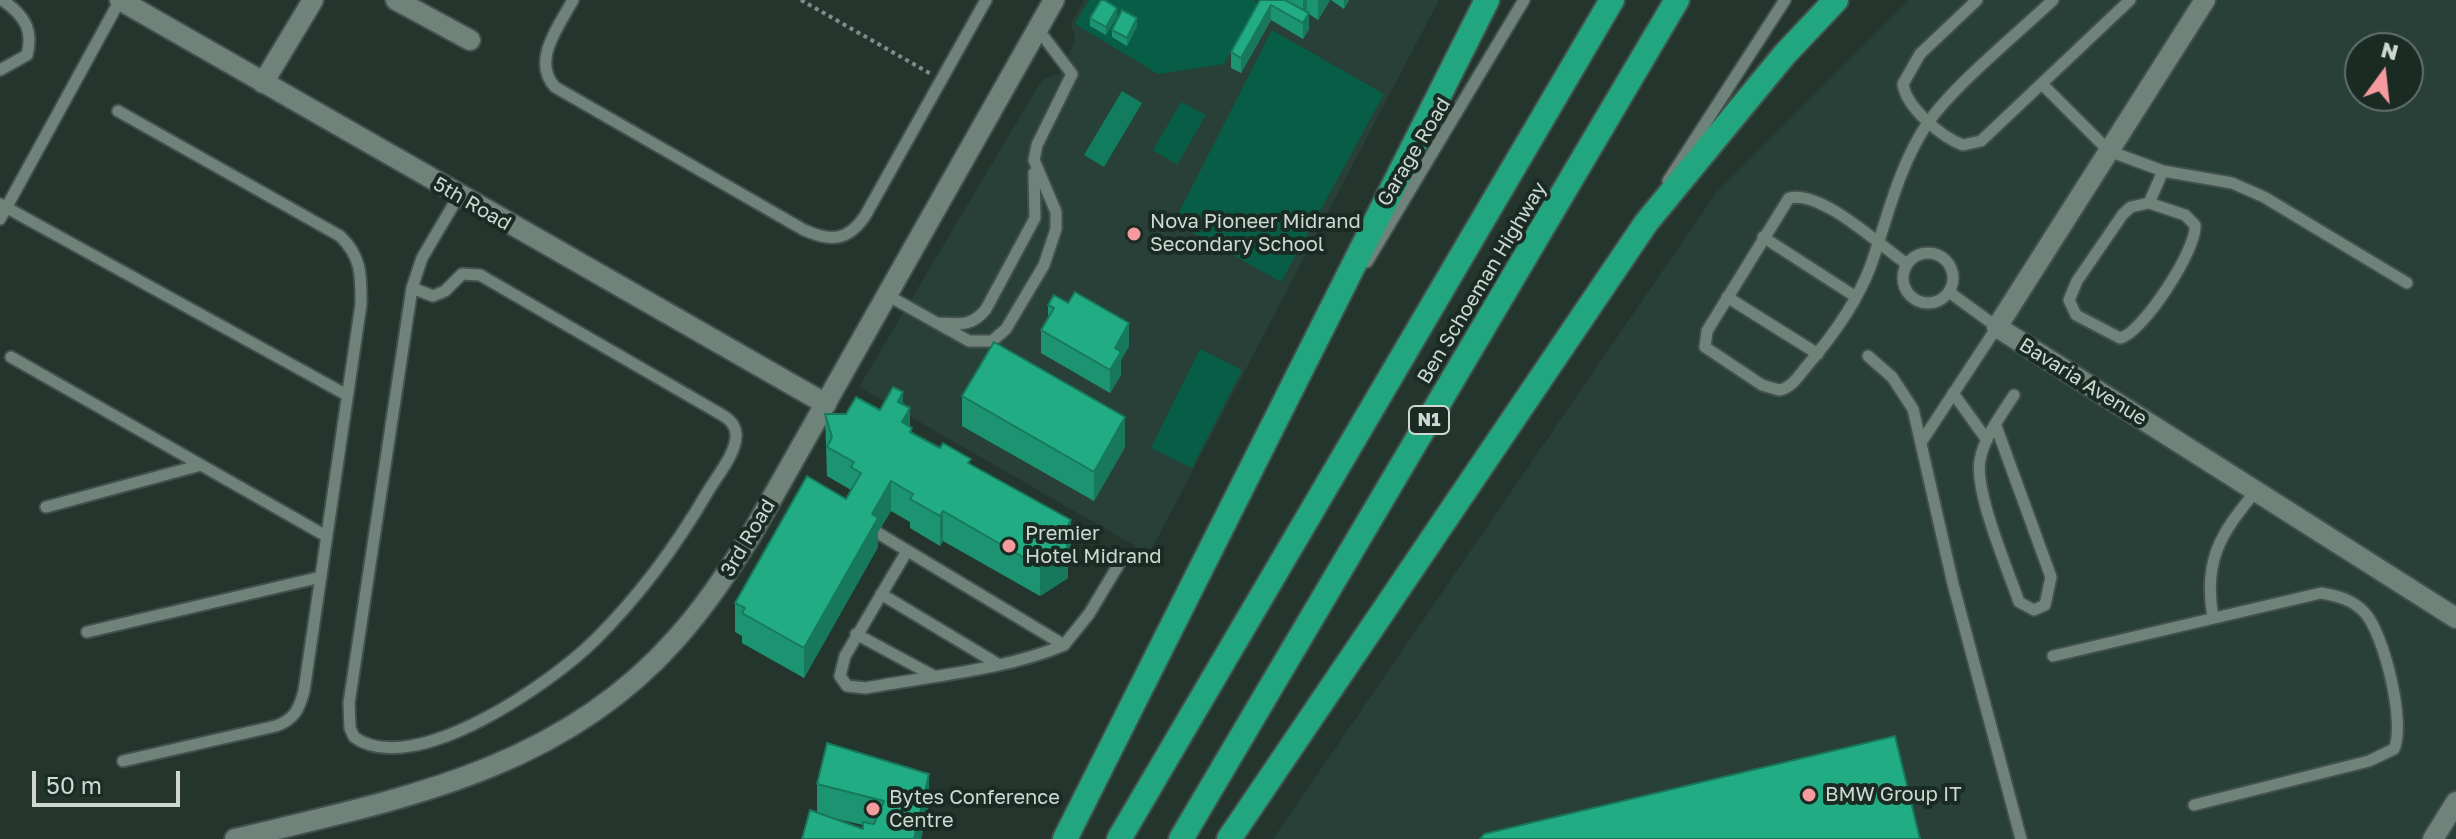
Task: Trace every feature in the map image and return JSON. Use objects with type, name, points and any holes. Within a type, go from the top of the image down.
[{"type":"highway","points":[[1065,839],[1487,0]]},
{"type":"highway","name":"Ben Schoeman Highway","points":[[1119,839],[1612,0]]},
{"type":"highway","name":"Ben Schoeman Highway","points":[[1181,839],[1677,0]]},
{"type":"highway","points":[[1229,839],[1646,223],[1776,65],[1836,0]]},
{"type":"street","name":"5th Road","points":[[120,0],[458,197],[826,404]]},
{"type":"street","points":[[263,83],[313,0]]},
{"type":"street","points":[[396,0],[470,40]]},
{"type":"street","name":"3rd Road","points":[[235,839],[437,787],[526,754],[582,721],[622,691],[675,640],[715,592],[793,478],[826,404],[1054,0]]},
{"type":"street","name":"Bavaria Avenue","points":[[2205,0],[1997,327],[2456,618]]},
{"type":"street","points":[[2433,839],[2456,802]]},
{"type":"lane","points":[[0,70],[27,55],[31,42],[27,24],[17,10],[2,0]]},
{"type":"lane","points":[[0,219],[4,205],[120,0]]},
{"type":"lane","points":[[573,0],[546,53],[545,70],[555,87],[819,237],[835,239],[848,236],[856,229],[986,0]]},
{"type":"lane","name":"Garage Road","points":[[1328,318],[1402,207],[1524,0]]},
{"type":"lane","points":[[1646,223],[1683,155],[1785,0]]},
{"type":"lane","points":[[1977,0],[1920,54],[1905,77],[1907,98],[1929,121],[1950,139],[1971,145],[1981,141],[2043,85],[2130,0]]},
{"type":"lane","points":[[1907,264],[1878,244],[1821,203],[1797,196],[1784,202],[1707,331],[1705,347],[1772,389],[1784,390],[1818,354],[1856,297],[1878,244],[1899,174],[1929,121],[2053,0]]},
{"type":"lane","points":[[935,322],[965,324],[977,320],[1035,218],[1034,160],[1037,145],[1072,74],[1037,28]]},
{"type":"lane","points":[[2043,85],[2109,151],[2163,171],[2232,183],[2264,197],[2407,283]]},
{"type":"lane","points":[[118,111],[340,236],[351,247],[361,272],[361,304],[345,394],[304,691],[292,718],[276,726],[123,761]]},
{"type":"lane","points":[[887,295],[969,341],[992,341],[1006,329],[1044,265],[1056,229],[1056,212],[1034,160]]},
{"type":"lane","points":[[2149,203],[2163,171]]},
{"type":"lane","points":[[412,288],[433,296],[445,291],[462,274],[480,275],[717,412],[731,421],[736,432],[734,447],[691,520],[636,596],[594,642],[496,712],[451,734],[405,748],[388,749],[354,737],[350,728],[349,703],[412,288],[422,258],[458,197]]},
{"type":"lane","points":[[2149,203],[2185,215],[2195,225],[2195,237],[2186,258],[2140,324],[2130,335],[2120,338],[2076,315],[2069,300],[2077,281],[2123,214],[2131,207],[2149,203]]},
{"type":"lane","points":[[4,205],[345,394]]},
{"type":"lane","points":[[1763,237],[1856,297]]},
{"type":"lane","points":[[1921,254],[1938,255],[1951,267],[1949,292],[1935,302],[1918,301],[1910,296],[1903,280],[1907,264],[1921,254]]},
{"type":"lane","points":[[1922,441],[1997,327],[1949,292]]},
{"type":"lane","points":[[1727,297],[1818,354]]},
{"type":"lane","points":[[1868,356],[1892,377],[1905,394],[1922,441],[1953,584],[2021,839]]},
{"type":"lane","points":[[11,357],[326,536]]},
{"type":"lane","points":[[1953,393],[1987,440]]},
{"type":"lane","points":[[1996,426],[2051,577],[2045,605],[2034,610],[2019,602],[1985,500],[1979,472],[1987,440],[2014,395]]},
{"type":"lane","points":[[46,507],[201,465]]},
{"type":"lane","points":[[2213,618],[2209,592],[2215,553],[2230,522],[2256,491]]},
{"type":"lane","points":[[878,533],[1064,645]]},
{"type":"lane","points":[[907,551],[856,634],[841,668],[840,676],[847,686],[866,688],[996,663],[1064,645],[1089,614],[1119,564]]},
{"type":"lane","points":[[87,632],[321,577]]},
{"type":"lane","points":[[2053,656],[2321,593],[2353,602],[2367,615],[2380,641],[2398,712],[2399,736],[2388,754],[2194,805]]},
{"type":"lane","points":[[881,594],[996,663]]},
{"type":"lane","points":[[856,634],[932,675]]},
{"type":"path","points":[[801,0],[941,80]]},
{"type":"shaded area","name":"Nova Pioneer Midrand Secondary School","points":[[1084,0],[1439,0],[1149,554],[859,387],[1042,80],[1059,74],[1066,63],[1075,39],[1071,23]]},
{"type":"shaded area","points":[[1089,0],[1253,0],[1260,4],[1224,64],[1158,74],[1075,24]]},
{"type":"shaded area","points":[[1909,0],[2456,0],[2456,839],[1273,839],[1716,193]]},
{"type":"shaded area","points":[[1272,30],[1384,94],[1281,282],[1174,222]]},
{"type":"shaded area","points":[[1122,91],[1142,103],[1104,167],[1084,155]]},
{"type":"shaded area","points":[[1181,102],[1206,115],[1177,165],[1153,150]]},
{"type":"shaded area","points":[[1200,349],[1242,370],[1192,468],[1151,448]]},
{"type":"building","points":[[1101,0],[1117,8],[1106,27],[1090,18]]},
{"type":"building","points":[[1260,0],[1285,0],[1309,13],[1303,23],[1271,5],[1241,58],[1231,52]]},
{"type":"building","points":[[1122,10],[1137,18],[1127,38],[1112,30]]},
{"type":"building","points":[[1075,292],[1129,323],[1115,348],[1121,352],[1110,370],[1041,330],[1054,308],[1048,305],[1054,295],[1068,303]]},
{"type":"building","points":[[994,342],[1125,417],[1094,472],[962,396]]},
{"type":"building","name":"Premier Hotel Midrand","points":[[893,387],[903,392],[898,402],[910,408],[902,422],[912,428],[910,432],[940,448],[943,443],[971,459],[968,463],[1071,520],[1064,532],[1068,549],[1040,567],[943,511],[940,516],[910,499],[913,494],[891,481],[872,514],[878,518],[804,648],[742,613],[745,608],[735,603],[807,476],[846,499],[861,473],[851,467],[854,462],[827,447],[832,437],[825,414],[846,414],[856,397],[880,410]]},
{"type":"building","name":"BMW Group IT","points":[[1895,736],[1920,839],[1480,839],[1484,834]]},
{"type":"building","points":[[827,743],[929,774],[914,839],[802,839],[810,810],[863,829],[863,822],[874,824],[884,801],[817,784]]},
{"type":"place","name":"Nova Pioneer Midrand Secondary School","points":[[1134,234]]},
{"type":"place","name":"Premier Hotel Midrand","points":[[1009,546]]},
{"type":"place","name":"BMW Group IT","points":[[1809,795]]},
{"type":"place","name":"Bytes Conference Centre","points":[[873,809]]}]
